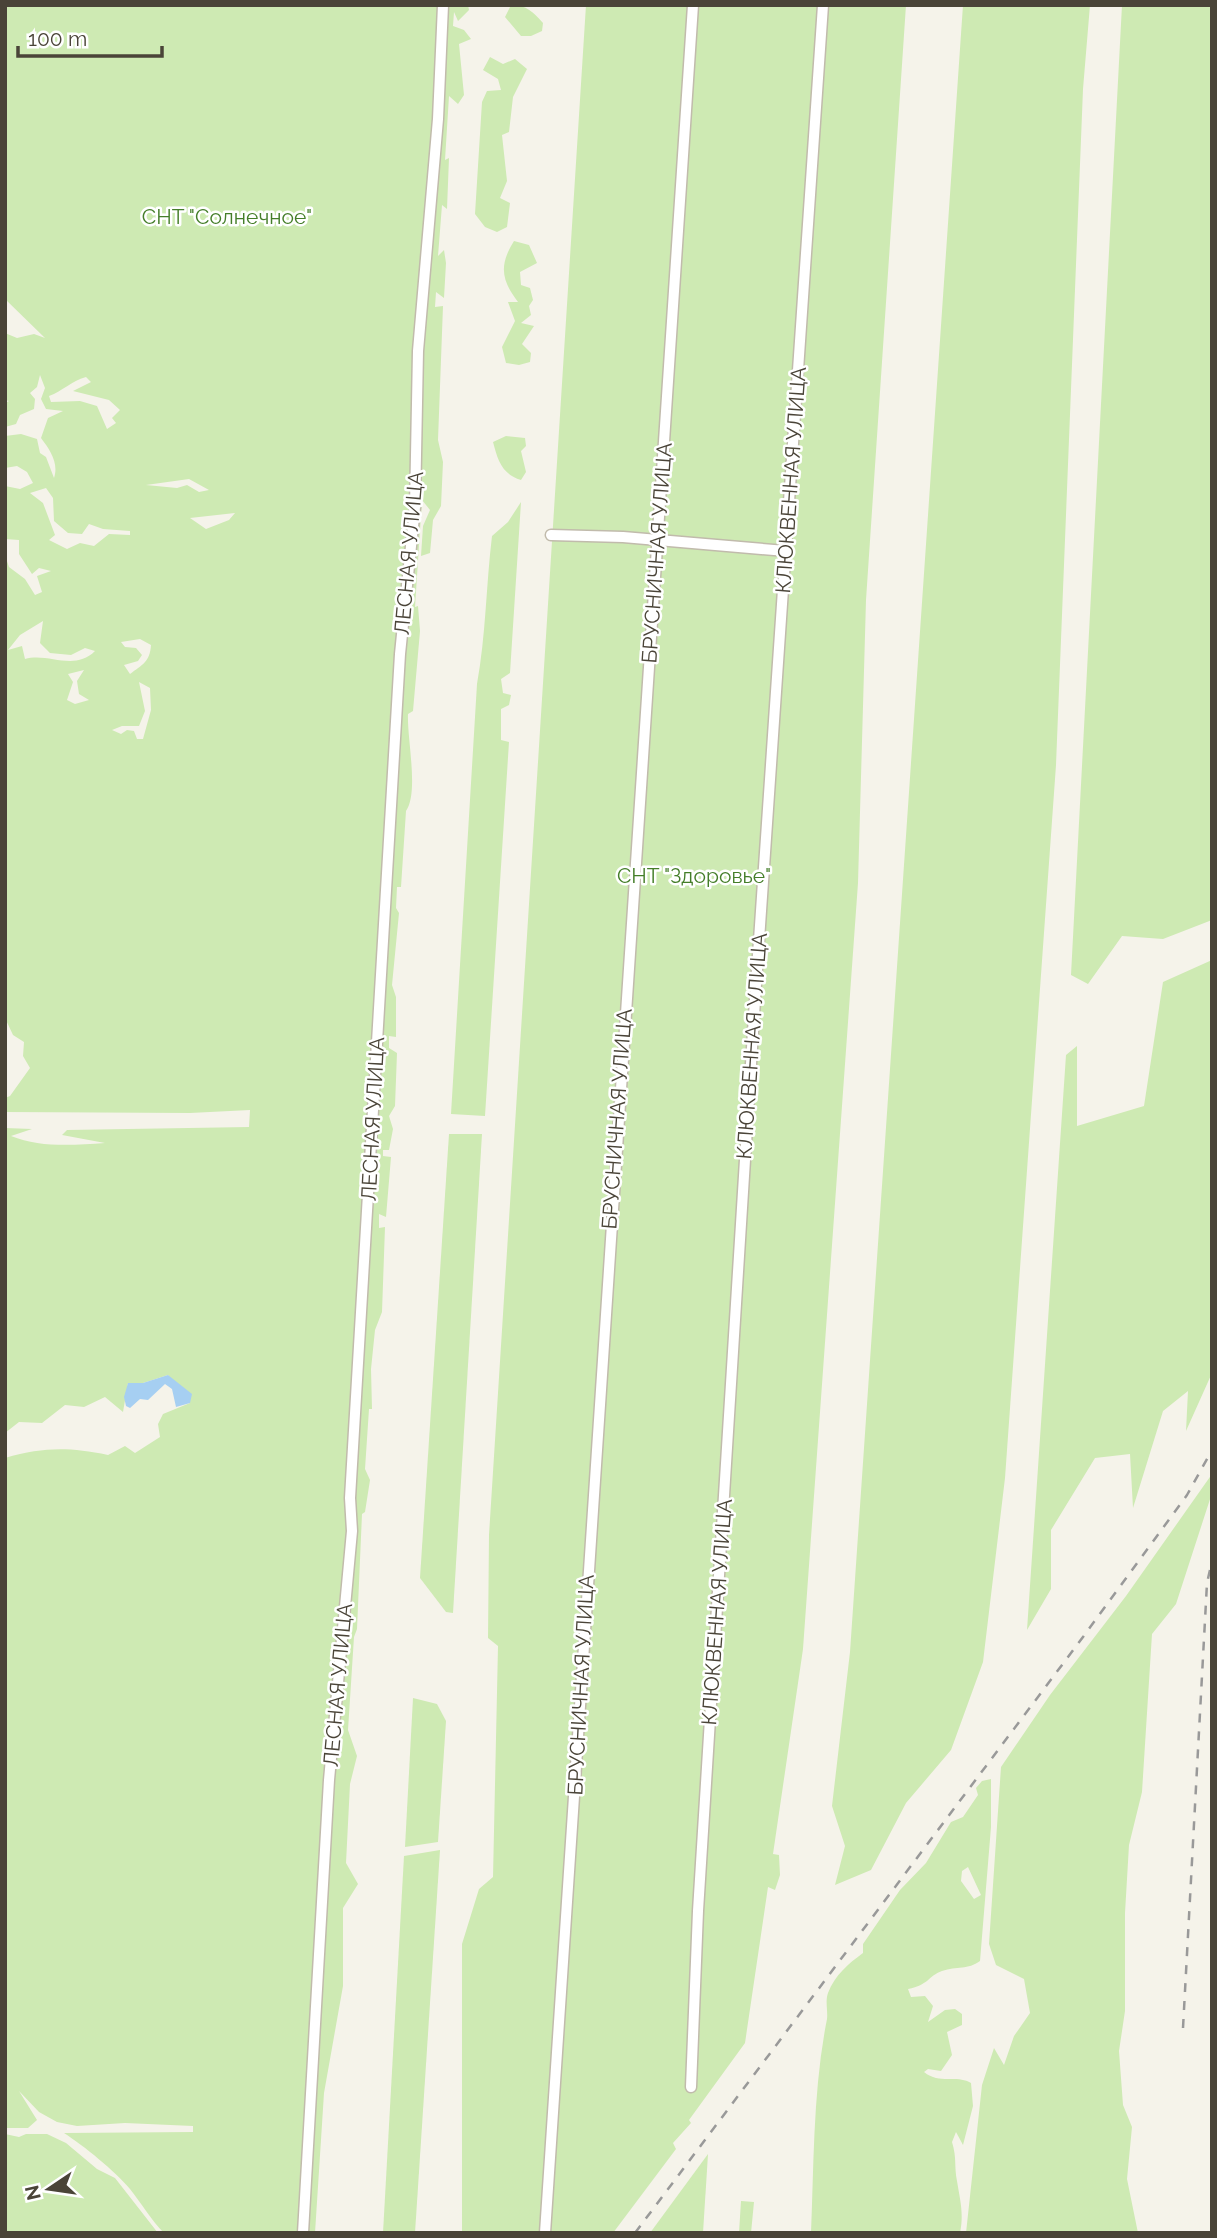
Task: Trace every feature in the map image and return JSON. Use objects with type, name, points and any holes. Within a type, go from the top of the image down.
[{"type":"street","name":"ЛЕСНАЯ УЛИЦА","points":[[303,2233],[329,1780],[352,1531],[351,1485],[400,654],[415,507],[418,351],[438,120],[443,5]]},
{"type":"street","name":"БРУСНИЧНАЯ УЛИЦА","points":[[545,2233],[693,5]]},
{"type":"street","name":"КЛЮКВЕННАЯ УЛИЦА","points":[[691,2087],[698,1911],[754,1011],[822,5]]},
{"type":"street","points":[[551,535],[623,537],[786,551]]},
{"type":"green space","name":"СНТ \"Солнечное\"","points":[[5,5],[468,5],[469,10],[458,21],[454,12],[453,26],[464,30],[471,39],[459,44],[464,95],[458,104],[449,96],[445,160],[449,158],[447,209],[442,205],[438,256],[444,250],[444,298],[436,292],[435,307],[443,306],[438,440],[443,462],[441,506],[433,520],[430,553],[421,556],[423,526],[430,510],[422,500],[415,607],[418,606],[420,631],[413,711],[408,714],[412,791],[406,811],[401,887],[397,887],[396,908],[399,913],[392,985],[396,997],[396,1037],[389,1036],[389,1048],[397,1053],[395,1106],[389,1116],[393,1129],[389,1150],[383,1150],[383,1156],[391,1157],[386,1217],[379,1214],[379,1228],[385,1227],[382,1312],[375,1330],[371,1369],[372,1409],[369,1409],[365,1469],[370,1480],[365,1512],[362,1514],[357,1629],[354,1637],[348,1730],[357,1756],[350,1784],[346,1863],[358,1884],[343,1908],[343,1986],[324,2093],[315,2233],[164,2233],[124,2182],[64,2133],[193,2132],[193,2126],[125,2123],[77,2126],[57,2122],[39,2112],[19,2091],[37,2120],[28,2128],[5,2128],[5,1458],[56,1449],[108,1455],[125,1446],[135,1453],[160,1437],[158,1424],[163,1414],[190,1403],[168,1375],[143,1383],[128,1383],[123,1412],[105,1397],[84,1407],[65,1405],[42,1423],[19,1422],[5,1433],[5,1128],[32,1129],[11,1136],[34,1142],[57,1145],[105,1143],[62,1135],[67,1130],[249,1127],[250,1110],[190,1113],[5,1112],[5,1098],[10,1096],[30,1068],[23,1056],[24,1042],[13,1035],[5,1018],[5,555],[9,567],[25,579],[35,595],[42,592],[37,576],[51,571],[39,568],[32,574],[19,554],[19,540],[5,539],[5,486],[20,489],[33,483],[27,472],[17,466],[5,468],[5,436],[21,434],[37,439],[40,453],[46,457],[54,478],[54,462],[41,438],[48,418],[63,411],[46,409],[41,399],[45,388],[40,375],[37,387],[30,393],[35,399],[34,409],[20,415],[16,424],[5,427],[5,403],[9,401],[5,400],[5,333],[17,338],[34,334],[45,338],[5,299]],"holes":[[[86,377],[91,382],[73,391],[109,400],[120,410],[112,418],[116,423],[107,429],[97,406],[80,401],[51,402],[49,396]],[[189,479],[209,490],[199,492],[187,485],[177,488],[146,485]],[[46,488],[53,498],[54,521],[68,533],[82,534],[89,524],[103,529],[130,531],[130,535],[109,534],[94,546],[80,543],[67,549],[49,540],[55,535],[43,503],[30,493]],[[235,513],[229,520],[206,529],[190,518]],[[43,621],[40,643],[50,653],[71,655],[85,648],[95,651],[87,657],[70,661],[25,659],[22,646],[8,650],[20,635]],[[140,639],[151,645],[147,659],[130,674],[124,665],[138,661],[142,655],[136,648],[125,647],[121,642]],[[84,670],[77,681],[79,694],[89,700],[75,704],[67,700],[73,682],[68,674]],[[139,682],[150,688],[151,710],[143,739],[137,739],[134,731],[127,730],[121,734],[112,730],[122,726],[139,726],[145,711]]]},
{"type":"green space","points":[[511,5],[533,12],[543,23],[542,31],[531,36],[521,36],[505,17]]},
{"type":"green space","name":"СНТ \"Здоровье\"","points":[[586,5],[906,5],[866,600],[858,883],[803,1649],[773,1854],[779,1855],[780,1875],[775,1890],[768,1887],[745,2043],[689,2120],[691,2123],[673,2143],[676,2149],[613,2233],[462,2233],[462,1944],[479,1889],[493,1877],[498,1646],[488,1638],[489,1535]]},
{"type":"green space","points":[[963,5],[1090,5],[1083,89],[1056,765],[1005,1478],[983,1662],[951,1750],[906,1803],[871,1870],[835,1885],[845,1846],[832,1806],[850,1652]]},
{"type":"green space","points":[[1122,5],[1212,5],[1212,920],[1163,939],[1122,936],[1088,984],[1071,975]]},
{"type":"green space","points":[[490,57],[503,64],[515,59],[527,69],[513,97],[509,132],[502,135],[507,181],[500,198],[510,203],[507,227],[497,232],[485,227],[475,214],[482,102],[487,91],[501,90],[498,79],[483,70]]},
{"type":"green space","points":[[514,241],[529,245],[537,263],[520,272],[521,285],[530,288],[533,300],[529,306],[531,315],[521,323],[534,326],[522,344],[531,353],[530,362],[519,365],[506,363],[502,347],[515,321],[508,302],[518,302],[508,287],[504,272],[506,258]]},
{"type":"green space","points":[[506,436],[525,438],[526,446],[521,451],[526,472],[521,480],[505,470],[497,455],[493,442]]},
{"type":"green space","points":[[521,502],[510,673],[501,679],[503,693],[511,695],[509,705],[501,709],[501,740],[509,742],[485,1116],[451,1114],[477,684],[492,536],[508,522]]},
{"type":"green space","points":[[1212,960],[1212,1373],[1186,1431],[1188,1391],[1163,1411],[1133,1508],[1130,1454],[1095,1458],[1051,1530],[1051,1589],[1027,1630],[1066,1055],[1077,1046],[1077,1126],[1144,1106],[1163,982]]},
{"type":"green space","points":[[449,1134],[482,1134],[453,1613],[446,1612],[420,1578]]},
{"type":"green space","points":[[1212,1474],[1212,1493],[1176,1604],[1152,1634],[1142,1792],[1129,1845],[1125,1913],[1125,2011],[1119,2051],[1123,2105],[1132,2127],[1127,2179],[1138,2233],[966,2233],[982,2085],[994,2048],[1004,2065],[1014,2036],[1030,2013],[1024,1979],[996,1965],[989,1944],[1001,1767],[1050,1695],[1126,1596]]},
{"type":"green space","points":[[413,1698],[437,1704],[446,1721],[438,1842],[405,1847]]},
{"type":"green space","points":[[991,1779],[991,1827],[980,1961],[971,1966],[942,1971],[908,1989],[911,1997],[925,1996],[933,2006],[928,2022],[945,2010],[955,2009],[962,2014],[962,2025],[947,2032],[952,2055],[941,2071],[928,2069],[924,2072],[936,2078],[960,2079],[971,2083],[973,2106],[963,2145],[956,2132],[952,2142],[961,2207],[960,2233],[811,2233],[817,2099],[828,1993],[843,1970],[863,1953],[863,1944],[900,1890],[926,1863],[951,1822],[963,1817],[978,1795],[976,1788],[982,1781]],"holes":[[[968,1867],[981,1895],[974,1899],[961,1881],[962,1871]]]},
{"type":"green space","points":[[440,1850],[415,2233],[383,2233],[404,1856]]},
{"type":"green space","points":[[5,2134],[19,2137],[26,2134],[47,2134],[66,2143],[97,2169],[115,2178],[158,2233],[5,2233]]},
{"type":"green space","points":[[708,2154],[703,2233],[650,2233]]},
{"type":"green space","points":[[741,2201],[754,2202],[751,2233],[739,2233]]},
{"type":"water","points":[[168,1375],[192,1394],[190,1403],[176,1407],[172,1389],[165,1384],[148,1400],[140,1399],[130,1408],[126,1406],[124,1397],[128,1383],[143,1383]]},
{"type":"railway","points":[[635,2233],[1083,1637],[1187,1495],[1212,1450]]},
{"type":"railway","points":[[1183,2028],[1207,1583],[1212,1561]]}]
